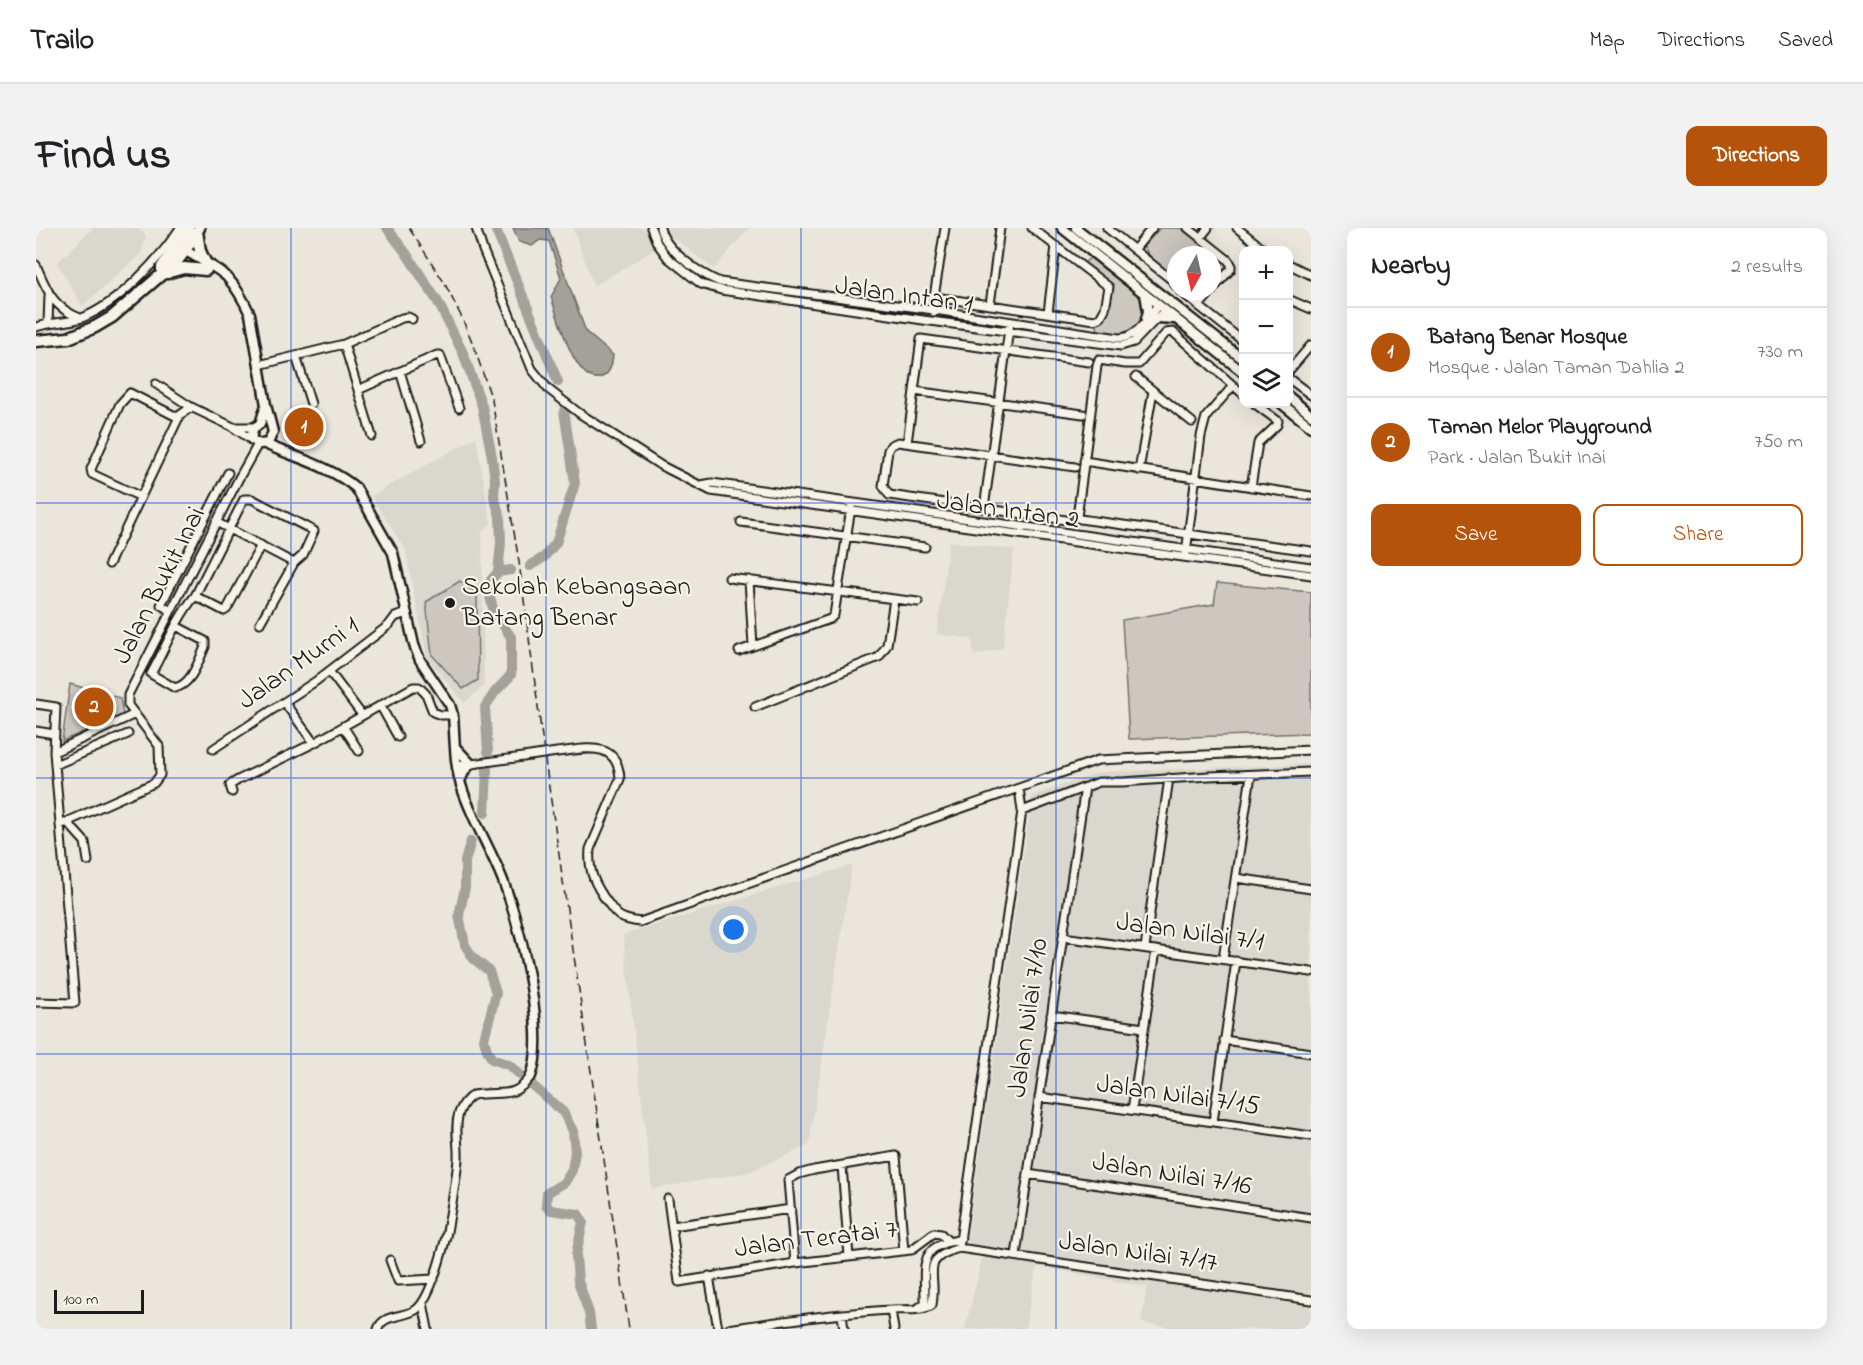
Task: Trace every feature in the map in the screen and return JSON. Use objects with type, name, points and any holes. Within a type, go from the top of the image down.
[{"type":"main road","points":[[36,341],[68,338],[112,317],[165,274],[195,229]]},
{"type":"main road","points":[[165,274],[184,268],[206,267],[195,229]]},
{"type":"main road","points":[[36,335],[67,332],[79,334]]},
{"type":"street","points":[[36,327],[80,318],[95,312],[151,267],[180,228]]},
{"type":"street","name":"Jalan Intan 2","points":[[476,228],[487,261],[532,369],[548,389],[579,413],[689,481],[700,485],[712,483],[1311,575]]},
{"type":"street","name":"Jalan Intan 1","points":[[651,228],[657,243],[668,258],[701,284],[721,290],[1121,346],[1127,345],[1142,335],[1158,318],[1161,307]]},
{"type":"street","name":"Jalan Intan 1","points":[[660,228],[665,240],[674,250],[697,270],[720,282],[934,310],[1119,339],[1127,338],[1136,332],[1161,307]]},
{"type":"street","points":[[933,321],[934,297],[945,228]]},
{"type":"street","points":[[990,305],[1000,228]]},
{"type":"street","points":[[934,297],[1095,320],[1100,318],[1105,309],[1109,286],[1032,228]]},
{"type":"street","points":[[1062,228],[1239,369]]},
{"type":"street","points":[[1076,228],[1167,298]]},
{"type":"street","points":[[1107,228],[1167,276]]},
{"type":"street","points":[[1134,250],[1152,228]]},
{"type":"street","points":[[1188,228],[1210,246]]},
{"type":"street","points":[[1200,238],[1208,228]]},
{"type":"street","points":[[1237,228],[1260,246]]},
{"type":"street","points":[[1048,313],[1056,246]]},
{"type":"street","points":[[180,251],[206,267],[227,276],[240,293],[250,314],[272,432],[271,440],[259,443]]},
{"type":"street","points":[[1221,254],[1231,264],[1231,268],[1221,280]]},
{"type":"street","points":[[36,265],[49,296],[64,310],[80,318]]},
{"type":"street","points":[[1293,266],[1311,274]]},
{"type":"street","points":[[1145,294],[1148,311],[1146,320]]},
{"type":"street","points":[[48,323],[49,296]]},
{"type":"street","points":[[1161,307],[1167,300]]},
{"type":"street","points":[[1169,300],[1239,356]]},
{"type":"street","points":[[1191,300],[1239,337]]},
{"type":"street","points":[[1199,306],[1204,300]]},
{"type":"street","points":[[1290,300],[1311,309]]},
{"type":"street","points":[[259,365],[344,344],[402,318],[412,319]]},
{"type":"street","points":[[1158,318],[1177,320]]},
{"type":"street","points":[[984,508],[1010,322]]},
{"type":"street","points":[[1239,392],[1170,331],[1139,364],[1099,360],[1077,514],[1080,519],[1311,551]]},
{"type":"street","points":[[907,443],[921,339],[1089,362]]},
{"type":"street","points":[[344,344],[372,436]]},
{"type":"street","points":[[1293,366],[1311,345]]},
{"type":"street","points":[[358,390],[440,355],[459,408]]},
{"type":"street","points":[[296,356],[311,404]]},
{"type":"street","points":[[400,371],[421,441]]},
{"type":"street","points":[[1136,377],[1192,422]]},
{"type":"street","points":[[1293,382],[1311,396]]},
{"type":"street","points":[[156,384],[191,407],[231,426],[259,443],[290,453],[338,475],[356,488],[393,553],[414,645],[420,660],[450,705],[460,785],[500,871],[517,921],[534,1016],[534,1067],[528,1080],[518,1090],[512,1093],[473,1095],[462,1106],[457,1126],[458,1157],[446,1234],[434,1279],[423,1303],[411,1313],[384,1320],[378,1329]]},
{"type":"street","points":[[1186,554],[1201,436],[1206,417],[1232,387]]},
{"type":"street","points":[[914,391],[1083,414]]},
{"type":"street","points":[[1139,470],[1153,391]]},
{"type":"street","points":[[141,497],[92,474],[91,469],[120,404],[130,393],[178,418]]},
{"type":"street","points":[[1293,400],[1311,415]]},
{"type":"street","points":[[259,443],[252,433],[266,405]]},
{"type":"street","points":[[109,564],[178,418],[191,407]]},
{"type":"street","points":[[1251,487],[1258,443],[1277,425],[1278,421],[1260,408]]},
{"type":"street","points":[[1287,408],[1311,426]]},
{"type":"street","points":[[231,426],[267,425],[290,453]]},
{"type":"street","points":[[1066,520],[888,495],[884,486],[888,450],[891,445],[898,442],[1076,467]]},
{"type":"street","name":"Jalan Bukit Inai","points":[[135,714],[128,705],[128,695],[259,443]]},
{"type":"street","points":[[1084,461],[1311,496]]},
{"type":"street","points":[[171,611],[161,605],[228,473]]},
{"type":"street","points":[[177,626],[205,641],[205,647],[188,681],[182,687],[175,688],[151,674],[188,605],[195,596],[244,500],[255,500],[314,531],[303,555],[294,562],[260,622]]},
{"type":"street","points":[[739,651],[830,619],[834,615],[851,506]]},
{"type":"street","points":[[216,522],[294,562]]},
{"type":"street","points":[[741,522],[925,547]]},
{"type":"street","points":[[195,596],[224,611],[227,609],[261,545]]},
{"type":"street","name":"Jalan Intan 2","points":[[1186,554],[1311,567]]},
{"type":"street","points":[[729,578],[918,602]]},
{"type":"street","points":[[749,580],[753,646]]},
{"type":"street","points":[[755,707],[879,657],[887,645],[894,599]]},
{"type":"street","name":"Jalan Murni 1","points":[[213,749],[329,671],[388,626],[395,617],[407,613]]},
{"type":"street","points":[[329,671],[362,715]]},
{"type":"street","points":[[232,792],[230,785],[238,780],[314,743],[413,687],[419,687],[426,694],[433,712],[453,715]]},
{"type":"street","points":[[284,702],[314,743]]},
{"type":"street","points":[[36,704],[56,707],[54,752],[64,824],[75,1003],[36,1002]]},
{"type":"street","points":[[380,705],[398,737]]},
{"type":"street","points":[[54,752],[135,714],[159,746],[160,775],[154,783],[64,824]]},
{"type":"street","points":[[343,726],[359,751]]},
{"type":"street","points":[[36,731],[54,734]]},
{"type":"street","points":[[55,765],[128,734]]},
{"type":"street","points":[[456,748],[471,764]]},
{"type":"street","points":[[457,766],[598,748],[608,752],[616,761],[620,770],[620,779],[590,849],[591,875],[596,886],[616,913],[623,918],[640,922],[1098,760],[1311,750]]},
{"type":"street","points":[[460,785],[465,770],[471,764]]},
{"type":"street","points":[[1022,811],[1099,782],[1311,772]]},
{"type":"street","points":[[1223,959],[1251,775]]},
{"type":"street","points":[[1144,948],[1169,778]]},
{"type":"street","name":"Jalan Nilai 7/10","points":[[1016,1255],[1085,787]]},
{"type":"street","points":[[728,1329],[891,1310],[927,1309],[932,1305],[934,1261],[938,1256],[959,1248],[961,1239],[1022,811],[1020,788]]},
{"type":"street","points":[[64,824],[85,842],[88,861]]},
{"type":"street","points":[[1236,879],[1311,889]]},
{"type":"street","name":"Jalan Nilai 7/1","points":[[1063,937],[1311,972]]},
{"type":"street","points":[[1132,1110],[1156,950]]},
{"type":"street","points":[[1213,1122],[1236,961]]},
{"type":"street","points":[[1051,1015],[1144,1028]]},
{"type":"street","points":[[1224,1040],[1311,1053]]},
{"type":"street","name":"Jalan Nilai 7/15","points":[[1039,1097],[1311,1136]]},
{"type":"street","points":[[795,1263],[788,1180],[799,1174],[896,1156],[904,1251]]},
{"type":"street","points":[[842,1166],[849,1257]]},
{"type":"street","name":"Jalan Nilai 7/16","points":[[1028,1174],[1311,1218]]},
{"type":"street","points":[[668,1199],[672,1226],[791,1209]]},
{"type":"street","name":"Jalan Teratai 7","points":[[672,1226],[679,1282],[795,1263],[911,1250],[934,1233],[941,1233],[949,1242]]},
{"type":"street","points":[[917,1309],[925,1303],[927,1257],[934,1248],[961,1239]]},
{"type":"street","name":"Jalan Nilai 7/17","points":[[959,1248],[1311,1300]]},
{"type":"street","points":[[390,1260],[398,1281],[434,1279]]},
{"type":"street","points":[[709,1276],[718,1329]]},
{"type":"street","points":[[423,1303],[428,1329]]},
{"type":"street","points":[[891,1310],[894,1329]]},
{"type":"street","points":[[842,1315],[844,1329]]},
{"type":"shaded area","points":[[93,228],[137,228],[146,236],[141,254],[82,306],[57,263]]},
{"type":"shaded area","points":[[513,228],[548,228],[586,332],[613,355],[611,367],[604,376],[594,378],[585,373],[569,349],[551,297],[561,278],[549,241],[540,240],[532,246],[519,242]]},
{"type":"shaded area","points":[[573,228],[749,228],[714,269],[674,238],[594,286]]},
{"type":"shaded area","points":[[1160,228],[1180,228],[1205,246],[1167,246],[1167,272],[1149,256],[1144,246]]},
{"type":"shaded area","points":[[1093,255],[1143,296],[1145,308],[1142,320],[1130,334],[1118,337],[1099,334],[1096,322],[1106,316],[1111,287],[1083,264]]},
{"type":"shaded area","points":[[1221,258],[1225,261],[1227,269],[1221,276]]},
{"type":"shaded area","name":"Sekolah Kebangsaan Batang Benar","points":[[476,437],[491,523],[482,532],[484,686],[464,703],[427,657],[405,549],[371,496]]},
{"type":"shaded area","points":[[949,541],[1014,550],[1003,648],[974,656],[972,639],[937,634]]},
{"type":"shaded area","points":[[460,581],[477,594],[478,680],[463,689],[432,655],[426,602]]},
{"type":"shaded area","points":[[1217,583],[1311,592],[1311,733],[1129,739],[1122,620],[1214,604]]},
{"type":"shaded area","points":[[70,684],[120,698],[123,715],[62,741]]},
{"type":"shaded area","points":[[1311,764],[1311,1329],[1182,1329],[1141,1323],[1147,1287],[1037,1266],[1025,1329],[965,1329],[982,1259],[967,1240],[1032,796],[1100,772]]},
{"type":"shaded area","points":[[852,865],[809,1145],[749,1172],[652,1189],[623,935]]},
{"type":"waterway","points":[[387,228],[438,302],[463,353],[482,406],[492,457],[494,497],[500,516],[501,543],[498,572],[491,580],[489,593],[494,612],[511,637],[511,675],[485,707],[488,752]]},
{"type":"waterway","points":[[495,228],[558,382]]},
{"type":"waterway","points":[[530,566],[544,557],[556,543],[575,483],[564,411]]},
{"type":"waterway","points":[[498,572],[511,570]]},
{"type":"waterway","points":[[485,813],[487,769]]},
{"type":"waterway","points":[[471,841],[465,861],[465,888],[459,915],[465,945],[473,958],[489,971],[496,993],[484,1039],[492,1059],[509,1065],[563,1112],[573,1131],[575,1152],[572,1170],[565,1182],[547,1193],[546,1206],[551,1210],[578,1214],[583,1222],[576,1255],[578,1281],[589,1313],[591,1329]]},
{"type":"railway","points":[[409,228],[444,282],[462,318],[492,400],[519,562],[545,760],[629,1329]]},
{"type":"place","name":"Batang Benar Mosque","points":[[304,427]]},
{"type":"place","name":"Sekolah Kebangsaan Batang Benar","points":[[450,603]]},
{"type":"place","name":"Taman Melor Playground","points":[[94,707]]}]
